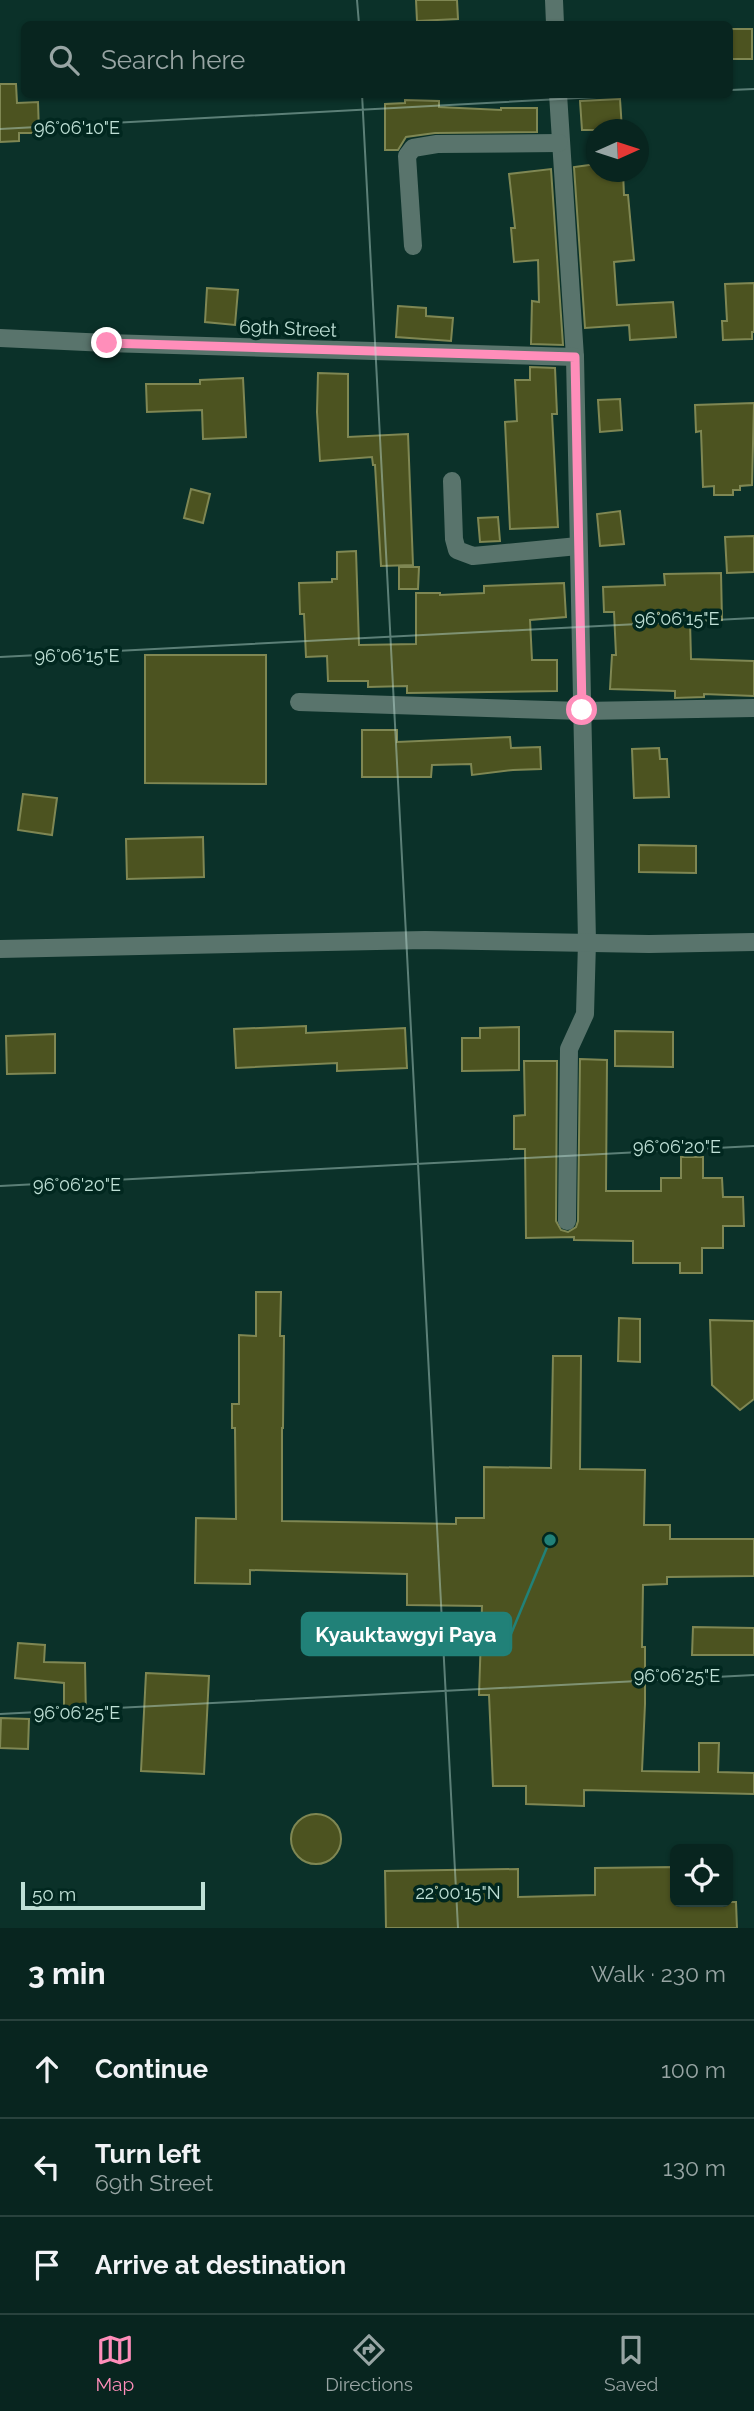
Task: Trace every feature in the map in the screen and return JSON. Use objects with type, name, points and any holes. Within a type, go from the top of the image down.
[{"type":"street","points":[[554,0],[555,21]]},
{"type":"street","points":[[558,98],[575,357],[587,942],[585,1014],[569,1049],[567,1221]]},
{"type":"street","points":[[413,246],[407,156],[410,151],[423,145],[436,144],[559,143]]},
{"type":"street","name":"69th Street","points":[[0,338],[575,357]]},
{"type":"street","points":[[452,481],[454,539],[457,550],[464,554],[473,556],[578,546]]},
{"type":"street","points":[[299,702],[582,710],[754,708]]},
{"type":"street","points":[[0,949],[425,940],[649,944],[754,942]]},
{"type":"building","points":[[416,0],[457,0],[458,19],[417,21]]},
{"type":"building","points":[[733,29],[752,29],[752,59],[733,59]]},
{"type":"building","points":[[0,84],[16,84],[17,103],[38,102],[39,133],[19,133],[19,141],[0,142]]},
{"type":"building","points":[[620,99],[621,119],[586,119],[586,130],[582,130],[580,101]]},
{"type":"building","points":[[405,100],[439,101],[439,107],[501,110],[537,108],[537,132],[435,133],[406,137],[398,150],[385,150],[385,104],[405,103]]},
{"type":"building","points":[[586,165],[586,182],[623,182],[624,195],[628,195],[634,260],[614,262],[617,305],[673,302],[676,337],[630,340],[629,325],[585,328],[574,167]]},
{"type":"building","points":[[551,169],[563,345],[531,344],[532,301],[539,302],[538,260],[514,262],[511,228],[515,228],[509,174]]},
{"type":"building","points":[[754,283],[752,339],[723,340],[722,321],[727,321],[725,284]]},
{"type":"building","points":[[207,288],[238,290],[235,325],[205,322]]},
{"type":"building","points":[[398,306],[426,308],[426,316],[453,318],[451,341],[396,337]]},
{"type":"building","points":[[530,367],[555,368],[557,414],[552,414],[558,527],[510,529],[505,422],[517,421],[515,380],[530,380]]},
{"type":"building","points":[[318,373],[348,374],[348,437],[408,434],[413,565],[381,566],[375,465],[372,457],[320,461]]},
{"type":"building","points":[[243,378],[246,437],[203,439],[202,410],[147,412],[146,384],[200,384],[200,380]]},
{"type":"building","points":[[620,399],[622,430],[600,432],[598,400]]},
{"type":"building","points":[[754,403],[752,485],[740,486],[740,490],[733,490],[733,495],[714,495],[714,486],[703,487],[701,431],[696,432],[695,405]]},
{"type":"building","points":[[191,489],[210,494],[203,523],[184,518]]},
{"type":"building","points":[[620,511],[624,544],[600,546],[597,514]]},
{"type":"building","points":[[498,517],[500,541],[480,542],[478,518]]},
{"type":"building","points":[[754,536],[754,572],[727,573],[725,537]]},
{"type":"building","points":[[356,551],[359,645],[416,644],[416,593],[484,593],[484,586],[564,583],[566,617],[530,620],[532,660],[557,660],[557,691],[407,693],[407,686],[368,687],[368,681],[328,681],[327,656],[306,657],[299,583],[332,582],[332,579],[337,579],[337,552]]},
{"type":"building","points":[[399,567],[419,567],[418,589],[399,589]]},
{"type":"building","points":[[721,573],[722,620],[690,621],[691,659],[754,661],[754,696],[704,694],[704,697],[675,698],[675,691],[610,689],[612,655],[616,655],[614,612],[604,612],[603,587],[665,585],[664,574]]},
{"type":"building","points":[[145,655],[266,655],[266,784],[145,783]]},
{"type":"building","points":[[362,730],[397,730],[397,742],[510,737],[511,748],[540,747],[541,769],[472,775],[471,764],[432,765],[431,777],[362,777]]},
{"type":"building","points":[[659,748],[660,759],[667,759],[669,797],[634,798],[632,749]]},
{"type":"building","points":[[23,794],[57,798],[52,835],[18,830]]},
{"type":"building","points":[[203,837],[204,877],[127,879],[126,839]]},
{"type":"building","points":[[639,845],[696,846],[696,873],[639,872]]},
{"type":"building","points":[[306,1026],[306,1033],[405,1028],[407,1068],[337,1071],[337,1063],[236,1068],[234,1029]]},
{"type":"building","points":[[519,1027],[519,1070],[462,1071],[462,1038],[480,1038],[480,1028]]},
{"type":"building","points":[[615,1031],[673,1032],[673,1067],[615,1066]]},
{"type":"building","points":[[55,1034],[55,1073],[7,1074],[6,1036]]},
{"type":"building","points":[[580,1059],[607,1060],[606,1191],[661,1191],[661,1178],[681,1178],[681,1157],[703,1157],[703,1178],[722,1178],[723,1197],[743,1197],[744,1226],[723,1226],[723,1248],[702,1248],[702,1273],[680,1273],[680,1263],[633,1263],[633,1241],[574,1240],[574,1237],[526,1238],[525,1149],[514,1149],[514,1116],[525,1115],[524,1061],[557,1061],[556,1221],[561,1230],[568,1232],[576,1227],[578,1221]]},
{"type":"building","points":[[256,1292],[281,1292],[280,1336],[284,1336],[282,1521],[456,1524],[456,1518],[484,1518],[484,1467],[551,1468],[553,1356],[581,1356],[580,1469],[645,1470],[644,1525],[670,1525],[670,1539],[754,1539],[754,1576],[667,1577],[667,1584],[643,1585],[645,1704],[642,1771],[699,1772],[699,1743],[719,1743],[718,1772],[754,1773],[754,1794],[584,1790],[584,1806],[526,1804],[526,1786],[493,1786],[489,1695],[479,1695],[482,1606],[407,1605],[407,1574],[250,1570],[250,1584],[195,1583],[196,1518],[236,1519],[235,1428],[232,1428],[232,1404],[239,1404],[239,1335],[256,1336]]},
{"type":"building","points":[[619,1318],[640,1319],[640,1362],[618,1361]]},
{"type":"building","points":[[710,1320],[754,1321],[754,1399],[740,1410],[712,1385]]},
{"type":"building","points":[[693,1627],[754,1628],[754,1655],[692,1655]]},
{"type":"building","points":[[18,1643],[45,1645],[44,1662],[85,1663],[86,1717],[64,1716],[64,1683],[15,1678]]},
{"type":"building","points":[[146,1673],[209,1676],[204,1774],[141,1771]]},
{"type":"building","points":[[1,1718],[29,1719],[28,1749],[0,1748]]},
{"type":"building","points":[[316,1814],[333,1822],[341,1839],[333,1856],[316,1864],[299,1856],[291,1839],[299,1822]]},
{"type":"building","points":[[670,1867],[670,1907],[733,1907],[733,1902],[736,1902],[737,1928],[386,1928],[385,1871],[518,1869],[518,1897],[595,1895],[595,1868]]},
{"type":"place","name":"Kyauktawgyi Paya","points":[[550,1540]]},
{"type":"route","points":[[107,343],[575,357],[582,710]]}]
